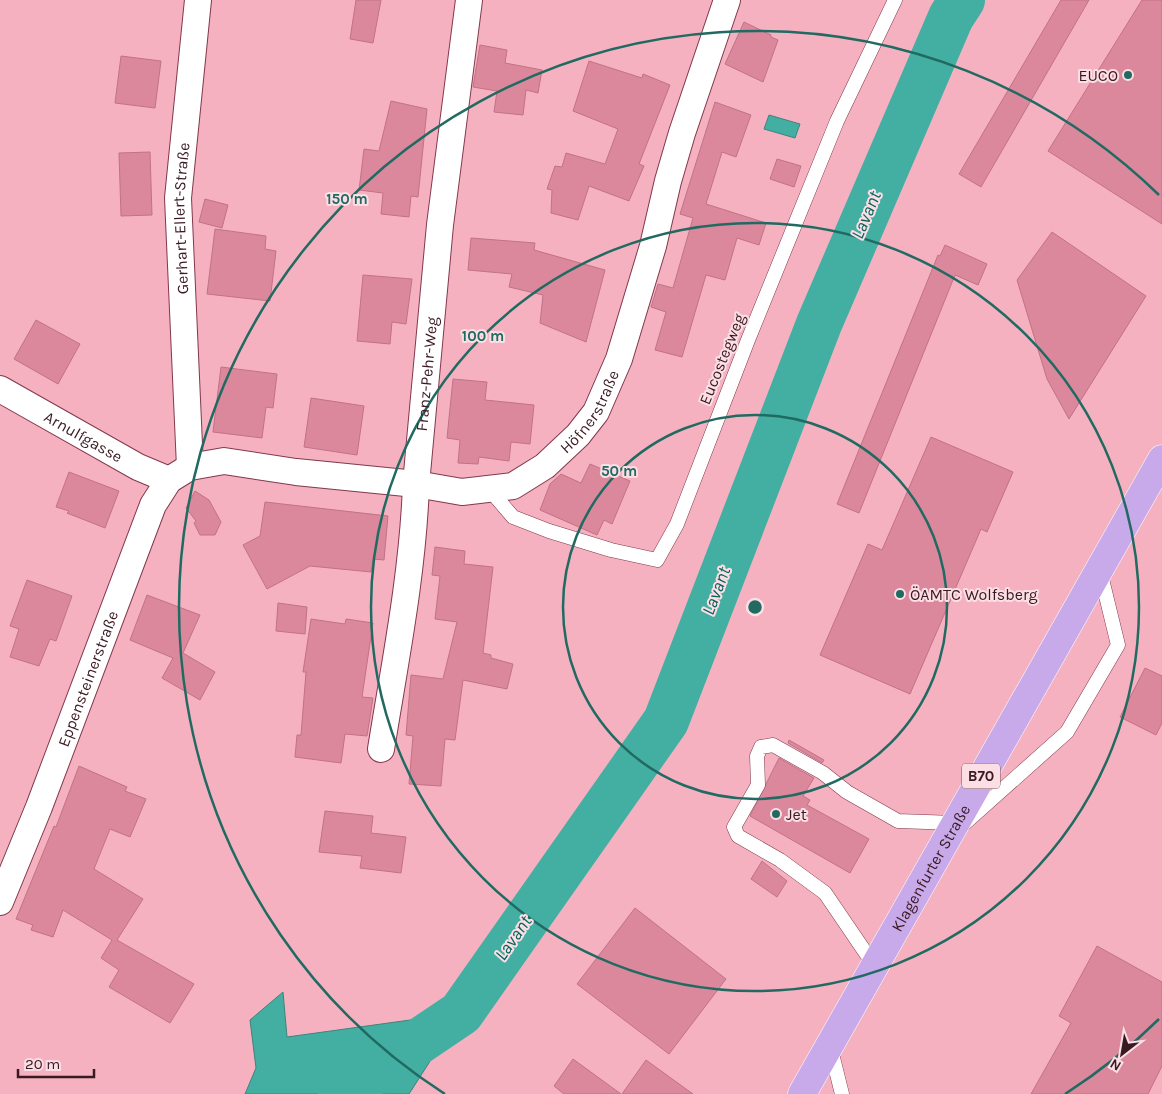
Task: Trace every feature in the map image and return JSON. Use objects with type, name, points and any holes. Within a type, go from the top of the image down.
[{"type":"main road","name":"Klagenfurter Straße","points":[[802,1094],[829,1043],[1162,459]]},
{"type":"street","name":"Gerhart-Ellert-Straße","points":[[179,474],[178,198],[198,0]]},
{"type":"street","name":"Franz-Pehr-Weg","points":[[381,750],[403,611],[415,518],[416,484],[440,225],[469,0]]},
{"type":"street","name":"Höfnerstraße","points":[[179,474],[224,462],[296,472],[416,484],[462,492],[513,486],[545,466],[578,435],[596,412],[619,359],[654,246],[668,180],[682,133],[727,0]]},
{"type":"street","name":"Arnulfgasse","points":[[0,389],[138,467],[179,474]]},
{"type":"street","name":"Eppensteinerstraße","points":[[0,902],[39,807],[153,505],[179,474]]},
{"type":"lane","name":"Eucostegweg","points":[[489,489],[513,517],[549,531],[602,547],[657,560],[677,524],[748,340],[837,121],[895,0]]},
{"type":"lane","points":[[874,965],[825,893],[780,860],[738,836],[734,827],[758,785],[757,756],[761,747],[773,745],[823,773],[847,792],[898,821],[949,832],[1067,732],[1118,645],[1100,568]]},
{"type":"lane","points":[[829,1043],[842,1094]]},
{"type":"shaded area","points":[[769,115],[800,124],[795,138],[764,129]]},
{"type":"shaded area","points":[[283,992],[287,1037],[461,1013],[409,1094],[245,1094],[256,1068],[250,1020]]},
{"type":"building","points":[[356,0],[381,0],[373,43],[350,39]]},
{"type":"building","points":[[1061,0],[1089,0],[981,187],[959,174]]},
{"type":"building","name":"EUCO","points":[[1142,0],[1162,0],[1162,224],[1048,151]]},
{"type":"building","points":[[744,22],[778,40],[763,82],[725,64]]},
{"type":"building","points":[[480,45],[507,50],[505,63],[542,70],[538,93],[526,90],[523,115],[494,112],[497,91],[473,87]]},
{"type":"building","points":[[121,56],[161,61],[155,108],[115,103]]},
{"type":"building","points":[[589,61],[642,78],[643,74],[670,85],[639,164],[644,166],[629,201],[589,186],[578,220],[551,213],[552,190],[547,189],[555,166],[562,167],[566,153],[605,164],[618,129],[573,111]]},
{"type":"building","points":[[391,101],[427,109],[418,197],[411,196],[409,217],[381,214],[383,193],[359,190],[364,149],[379,151]]},
{"type":"building","points":[[715,102],[751,115],[736,157],[722,152],[706,204],[766,223],[759,245],[737,238],[725,280],[706,275],[682,357],[655,350],[666,312],[651,307],[658,284],[673,288],[693,218],[680,214]]},
{"type":"building","points":[[150,152],[152,215],[121,216],[119,153]]},
{"type":"building","points":[[777,159],[801,166],[794,187],[770,179]]},
{"type":"building","points":[[205,199],[228,205],[222,228],[199,222]]},
{"type":"building","points":[[215,229],[266,236],[265,249],[276,251],[270,301],[207,294]]},
{"type":"building","points":[[1052,232],[1146,296],[1069,419],[1047,379],[1017,280]]},
{"type":"building","points":[[471,238],[535,243],[534,250],[605,270],[586,342],[540,323],[543,295],[509,287],[512,274],[468,270]]},
{"type":"building","points":[[945,245],[987,264],[978,285],[955,275],[859,513],[837,504],[938,255],[940,256]]},
{"type":"building","points":[[363,275],[412,279],[406,324],[392,322],[390,344],[357,341]]},
{"type":"building","points":[[36,320],[80,344],[58,384],[14,359]]},
{"type":"building","points":[[221,367],[277,374],[273,408],[266,407],[262,438],[213,432]]},
{"type":"building","points":[[453,379],[487,382],[485,400],[534,405],[530,444],[511,442],[509,461],[479,457],[478,464],[458,463],[460,440],[447,438]]},
{"type":"building","points":[[311,398],[364,406],[357,455],[304,447]]},
{"type":"building","name":"ÖAMTC Wolfsberg","points":[[931,437],[1013,472],[987,532],[981,529],[910,694],[820,655],[868,544],[882,550]]},
{"type":"building","points":[[590,464],[630,481],[612,524],[604,520],[597,535],[540,510],[550,484],[561,474],[581,483]]},
{"type":"building","points":[[69,472],[119,491],[105,528],[56,507]]},
{"type":"building","points":[[195,491],[209,500],[221,522],[215,535],[200,535],[194,523],[196,521],[186,508]]},
{"type":"building","points":[[265,502],[388,516],[384,560],[373,559],[371,572],[310,566],[267,589],[243,545],[260,536]]},
{"type":"building","points":[[435,547],[465,551],[464,564],[493,567],[483,653],[491,655],[491,658],[513,664],[507,689],[463,680],[455,740],[445,739],[441,786],[409,784],[413,736],[406,735],[411,675],[443,679],[457,622],[435,619],[440,576],[432,575]]},
{"type":"building","points":[[27,580],[72,596],[56,641],[50,639],[39,666],[10,657],[19,629],[10,626]]},
{"type":"building","points":[[147,595],[200,615],[183,653],[215,672],[200,700],[162,678],[173,658],[130,640]]},
{"type":"building","points":[[278,603],[307,607],[305,634],[276,631]]},
{"type":"building","points":[[311,619],[345,624],[346,619],[373,623],[362,697],[373,698],[367,736],[345,734],[341,763],[295,757],[297,735],[301,735],[306,672],[303,672]]},
{"type":"building","points":[[1145,668],[1162,676],[1162,723],[1156,735],[1120,717]]},
{"type":"building","points":[[789,740],[824,760],[822,763],[788,743]]},
{"type":"building","points":[[779,758],[814,778],[803,796],[810,800],[807,805],[869,839],[850,873],[750,816]]},
{"type":"building","points":[[79,766],[127,787],[125,791],[146,799],[130,837],[110,829],[94,869],[143,899],[117,940],[194,984],[170,1023],[109,987],[119,970],[101,958],[112,940],[63,910],[53,937],[31,930],[33,925],[16,919],[54,826],[56,827]]},
{"type":"building","points":[[325,811],[373,816],[371,833],[406,837],[401,873],[360,868],[362,856],[319,852]]},
{"type":"building","points":[[762,861],[787,881],[777,897],[751,879]]},
{"type":"building","points":[[635,908],[726,979],[669,1054],[577,984]]},
{"type":"building","points":[[1097,946],[1162,982],[1162,1066],[1148,1094],[1031,1094],[1071,1023],[1059,1016]]},
{"type":"building","points":[[573,1059],[621,1094],[564,1094],[554,1086]]},
{"type":"building","points":[[646,1060],[693,1094],[622,1094]]},
{"type":"waterway","name":"Lavant","points":[[341,1094],[461,1013],[666,721],[819,324],[951,17],[962,0]]},
{"type":"place","name":"EUCO","points":[[1128,75]]},
{"type":"place","name":"ÖAMTC Wolfsberg","points":[[900,594]]},
{"type":"place","name":"Jet","points":[[776,814]]}]
